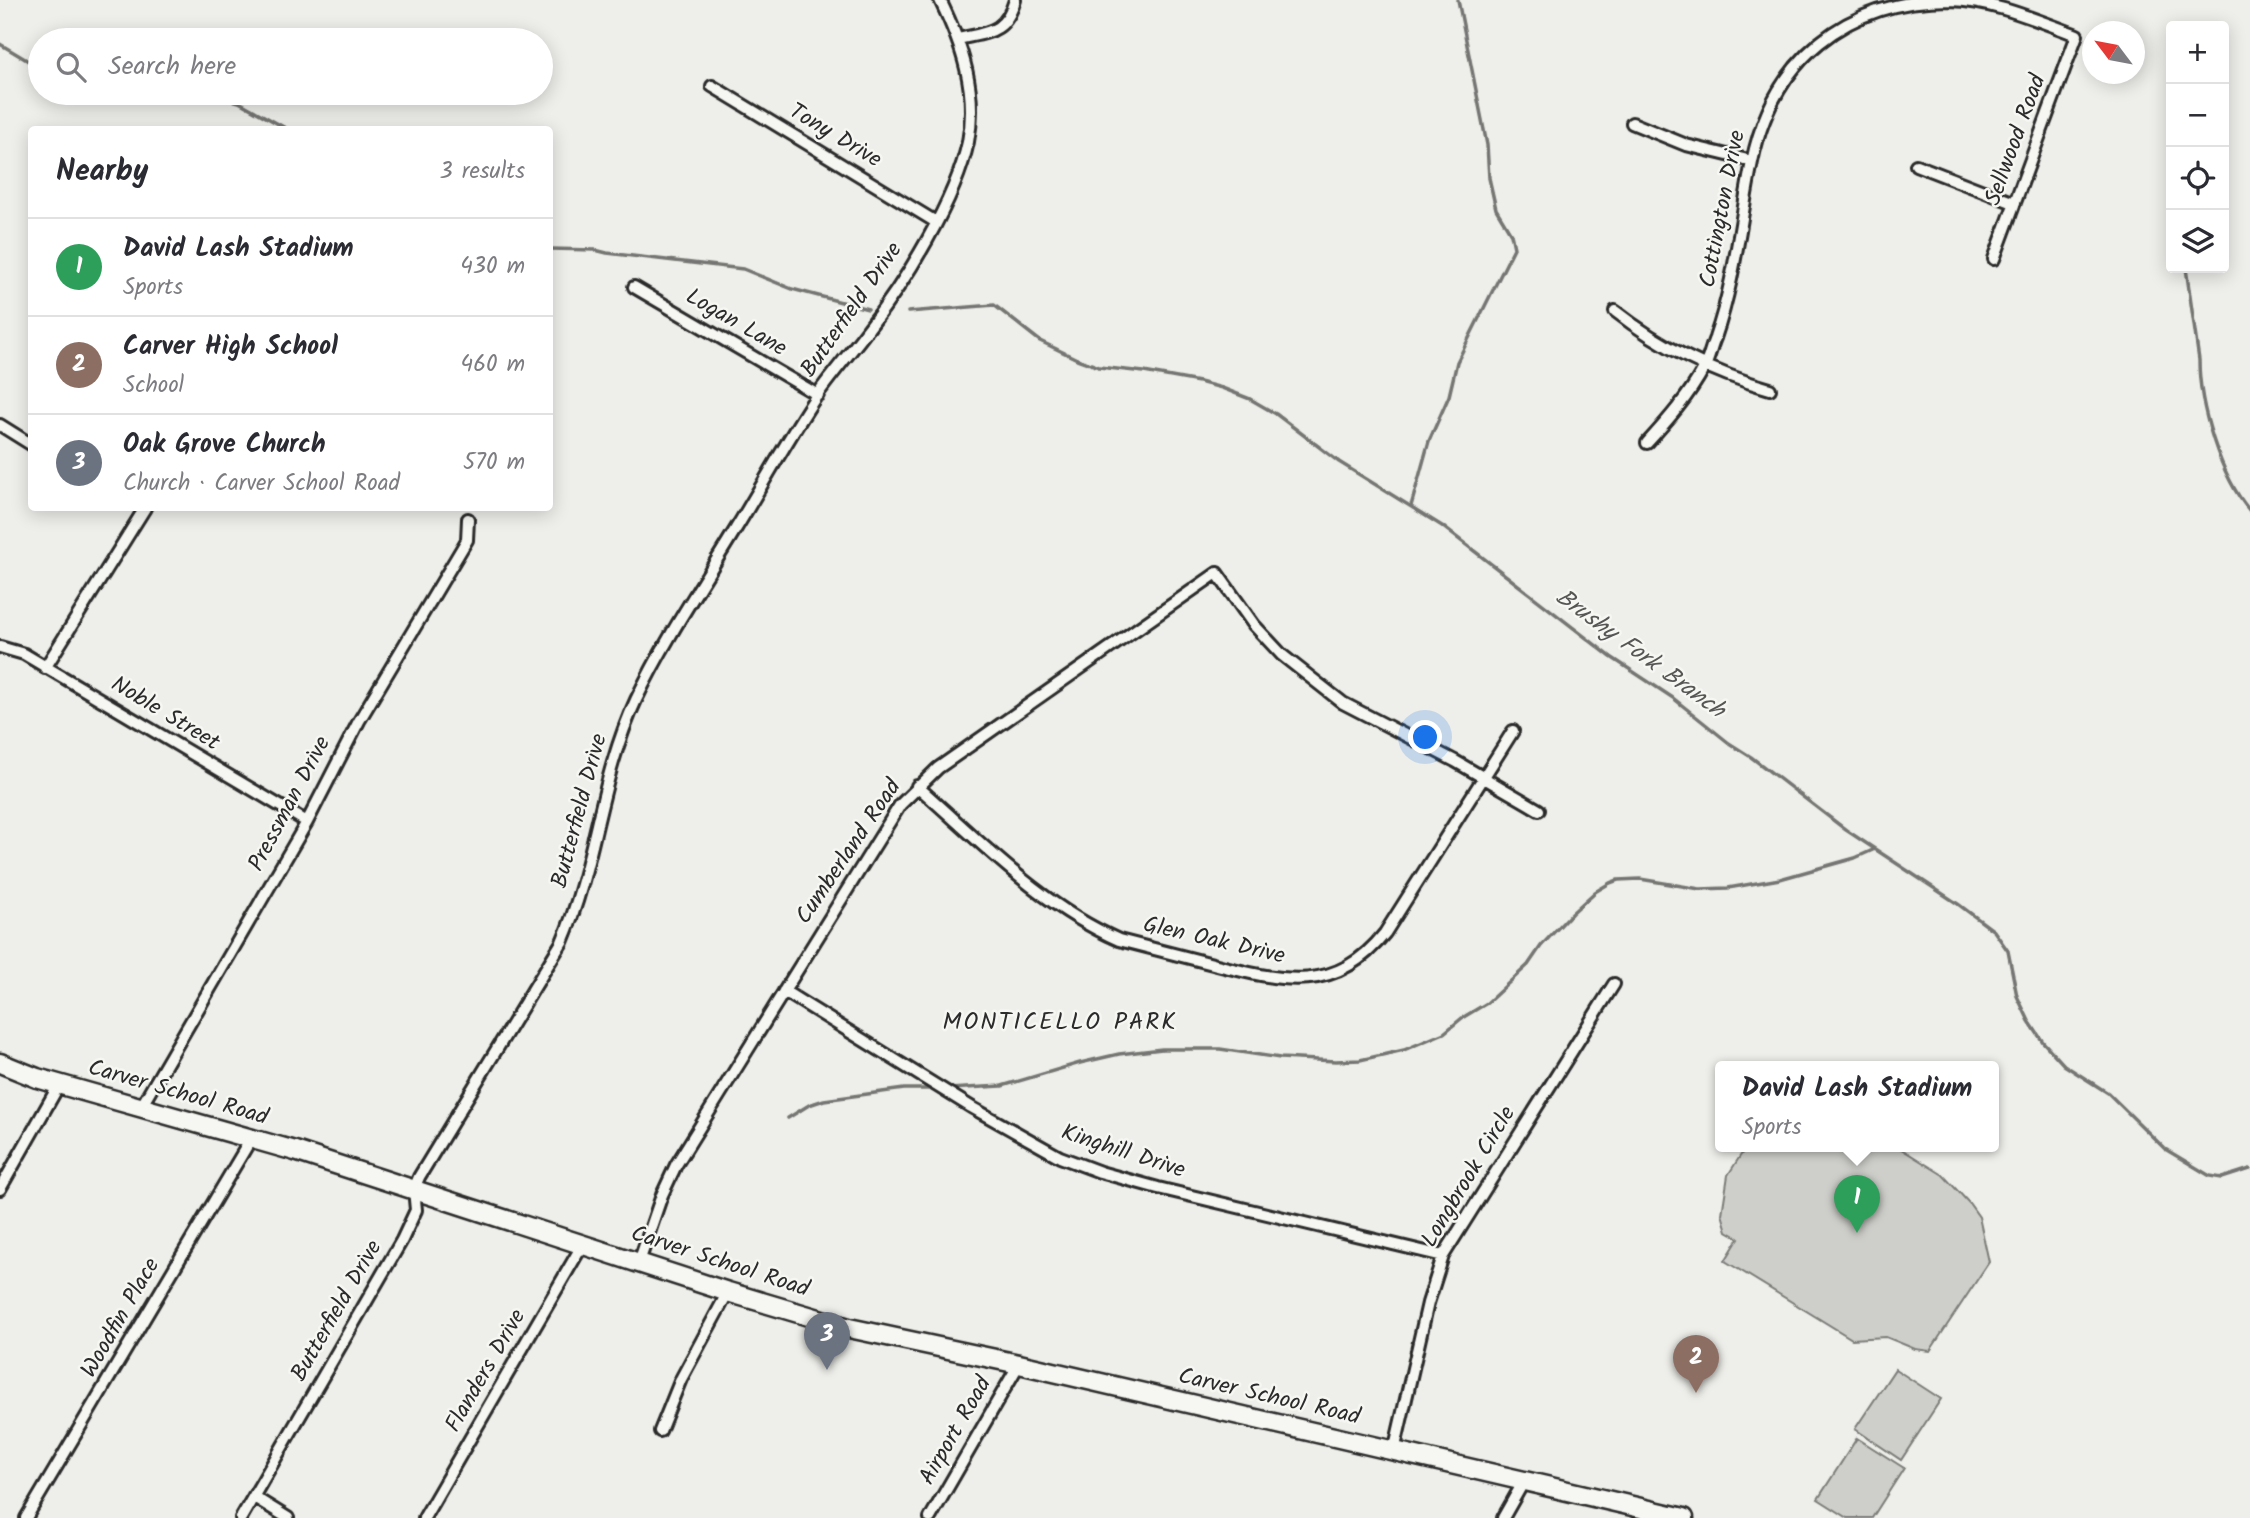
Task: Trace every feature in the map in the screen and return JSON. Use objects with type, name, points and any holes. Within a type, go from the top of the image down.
[{"type":"main road","name":"Carver School Road","points":[[0,1063],[59,1085],[251,1139],[414,1189],[728,1292],[849,1328],[1019,1364],[1680,1517]]},
{"type":"street","name":"Butterfield Drive","points":[[241,1518],[402,1240],[416,1210],[414,1189],[562,942],[584,879],[607,777],[636,699],[677,625],[818,395],[889,301],[936,222],[962,164],[968,139],[970,85],[966,60],[940,0]]},
{"type":"street","points":[[958,39],[997,29],[1007,20],[1015,0]]},
{"type":"street","name":"Cottington Drive","points":[[1647,443],[1677,409],[1705,367],[1722,316],[1734,267],[1752,160],[1769,107],[1793,67],[1824,38],[1843,26],[1898,2],[1951,0],[2006,9],[2077,35]]},
{"type":"street","name":"Sellwood Road","points":[[1994,259],[2077,35]]},
{"type":"street","name":"Tony Drive","points":[[712,86],[936,222]]},
{"type":"street","points":[[1632,123],[1686,145],[1752,160]]},
{"type":"street","points":[[1916,165],[2014,203]]},
{"type":"street","name":"Logan Lane","points":[[634,287],[818,395]]},
{"type":"street","points":[[1615,311],[1664,345],[1705,367],[1770,389]]},
{"type":"street","points":[[0,425],[28,442]]},
{"type":"street","points":[[45,667],[143,511]]},
{"type":"street","name":"Pressman Drive","points":[[141,1107],[307,822],[359,721],[467,540],[468,519]]},
{"type":"street","name":"Cumberland Road","points":[[639,1262],[662,1195],[676,1165],[900,806],[917,786],[938,768],[1217,573],[1254,625],[1282,655],[1310,678],[1362,714],[1484,777]]},
{"type":"street","name":"Noble Street","points":[[0,647],[24,654],[307,822]]},
{"type":"street","name":"Glen Oak Drive","points":[[917,786],[1042,895],[1097,930],[1132,943],[1271,979],[1307,979],[1331,973],[1356,962],[1373,948],[1513,731]]},
{"type":"street","points":[[1484,777],[1539,810]]},
{"type":"street","name":"Longbrook Circle","points":[[1394,1451],[1428,1303],[1443,1256],[1614,984]]},
{"type":"street","name":"Kinghill Drive","points":[[784,991],[971,1107],[1060,1157],[1158,1188],[1443,1256]]},
{"type":"street","points":[[0,1189],[59,1085]]},
{"type":"street","name":"Woodfin Place","points":[[26,1518],[251,1139]]},
{"type":"street","name":"Flanders Drive","points":[[424,1518],[583,1244]]},
{"type":"street","points":[[660,1430],[681,1378],[728,1292]]},
{"type":"street","name":"Airport Road","points":[[932,1514],[1019,1364]]},
{"type":"street","points":[[1503,1518],[1524,1481]]},
{"type":"street","points":[[254,1497],[288,1518]]},
{"type":"street","points":[[932,1514],[946,1518]]},
{"type":"shaded area","points":[[1743,1152],[1906,1152],[1943,1175],[1969,1203],[1979,1217],[1989,1262],[1930,1351],[1915,1349],[1886,1337],[1852,1339],[1725,1261],[1739,1238],[1727,1231],[1722,1214],[1728,1175]]},
{"type":"shaded area","points":[[1895,1369],[1941,1399],[1901,1460],[1855,1429]]},
{"type":"shaded area","points":[[1857,1438],[1904,1468],[1872,1518],[1848,1518],[1818,1499]]},
{"type":"waterway","points":[[1411,506],[1429,441],[1449,396],[1457,362],[1514,248],[1511,234],[1496,209],[1489,178],[1487,145],[1458,0]]},
{"type":"waterway","name":"Brushy Fork Branch","points":[[0,44],[28,61]]},
{"type":"waterway","name":"Brushy Fork Branch","points":[[244,105],[282,126]]},
{"type":"waterway","name":"Brushy Fork Branch","points":[[553,249],[595,250],[743,269],[792,289],[868,309]]},
{"type":"waterway","points":[[2187,273],[2207,419],[2229,479],[2250,511]]},
{"type":"waterway","name":"Brushy Fork Branch","points":[[908,312],[994,305],[1040,341],[1077,359],[1099,367],[1144,372],[1222,388],[1250,399],[1276,414],[1339,462],[1442,526],[1611,657],[1673,698],[1846,830],[1994,931],[2008,951],[2017,996],[2043,1042],[2064,1065],[2108,1093],[2165,1149],[2210,1176],[2222,1178],[2250,1169]]},
{"type":"waterway","points":[[948,1089],[1002,1086],[1080,1063],[1119,1054],[1162,1049],[1220,1049],[1280,1058],[1336,1061],[1360,1060],[1404,1050],[1444,1033],[1487,1003],[1528,965],[1541,946],[1572,913],[1595,892],[1610,883],[1640,879],[1700,889],[1728,888],[1780,879],[1855,858],[1875,849]]},
{"type":"waterway","points":[[788,1118],[809,1105],[824,1100],[904,1089],[934,1089]]},
{"type":"place","name":"David Lash Stadium","points":[[1857,1233]]},
{"type":"place","name":"Oak Grove Church","points":[[827,1370]]},
{"type":"place","name":"Carver High School","points":[[1696,1393]]},
{"type":"district","name":"MONTICELLO PARK","points":[[1060,1022]]}]
